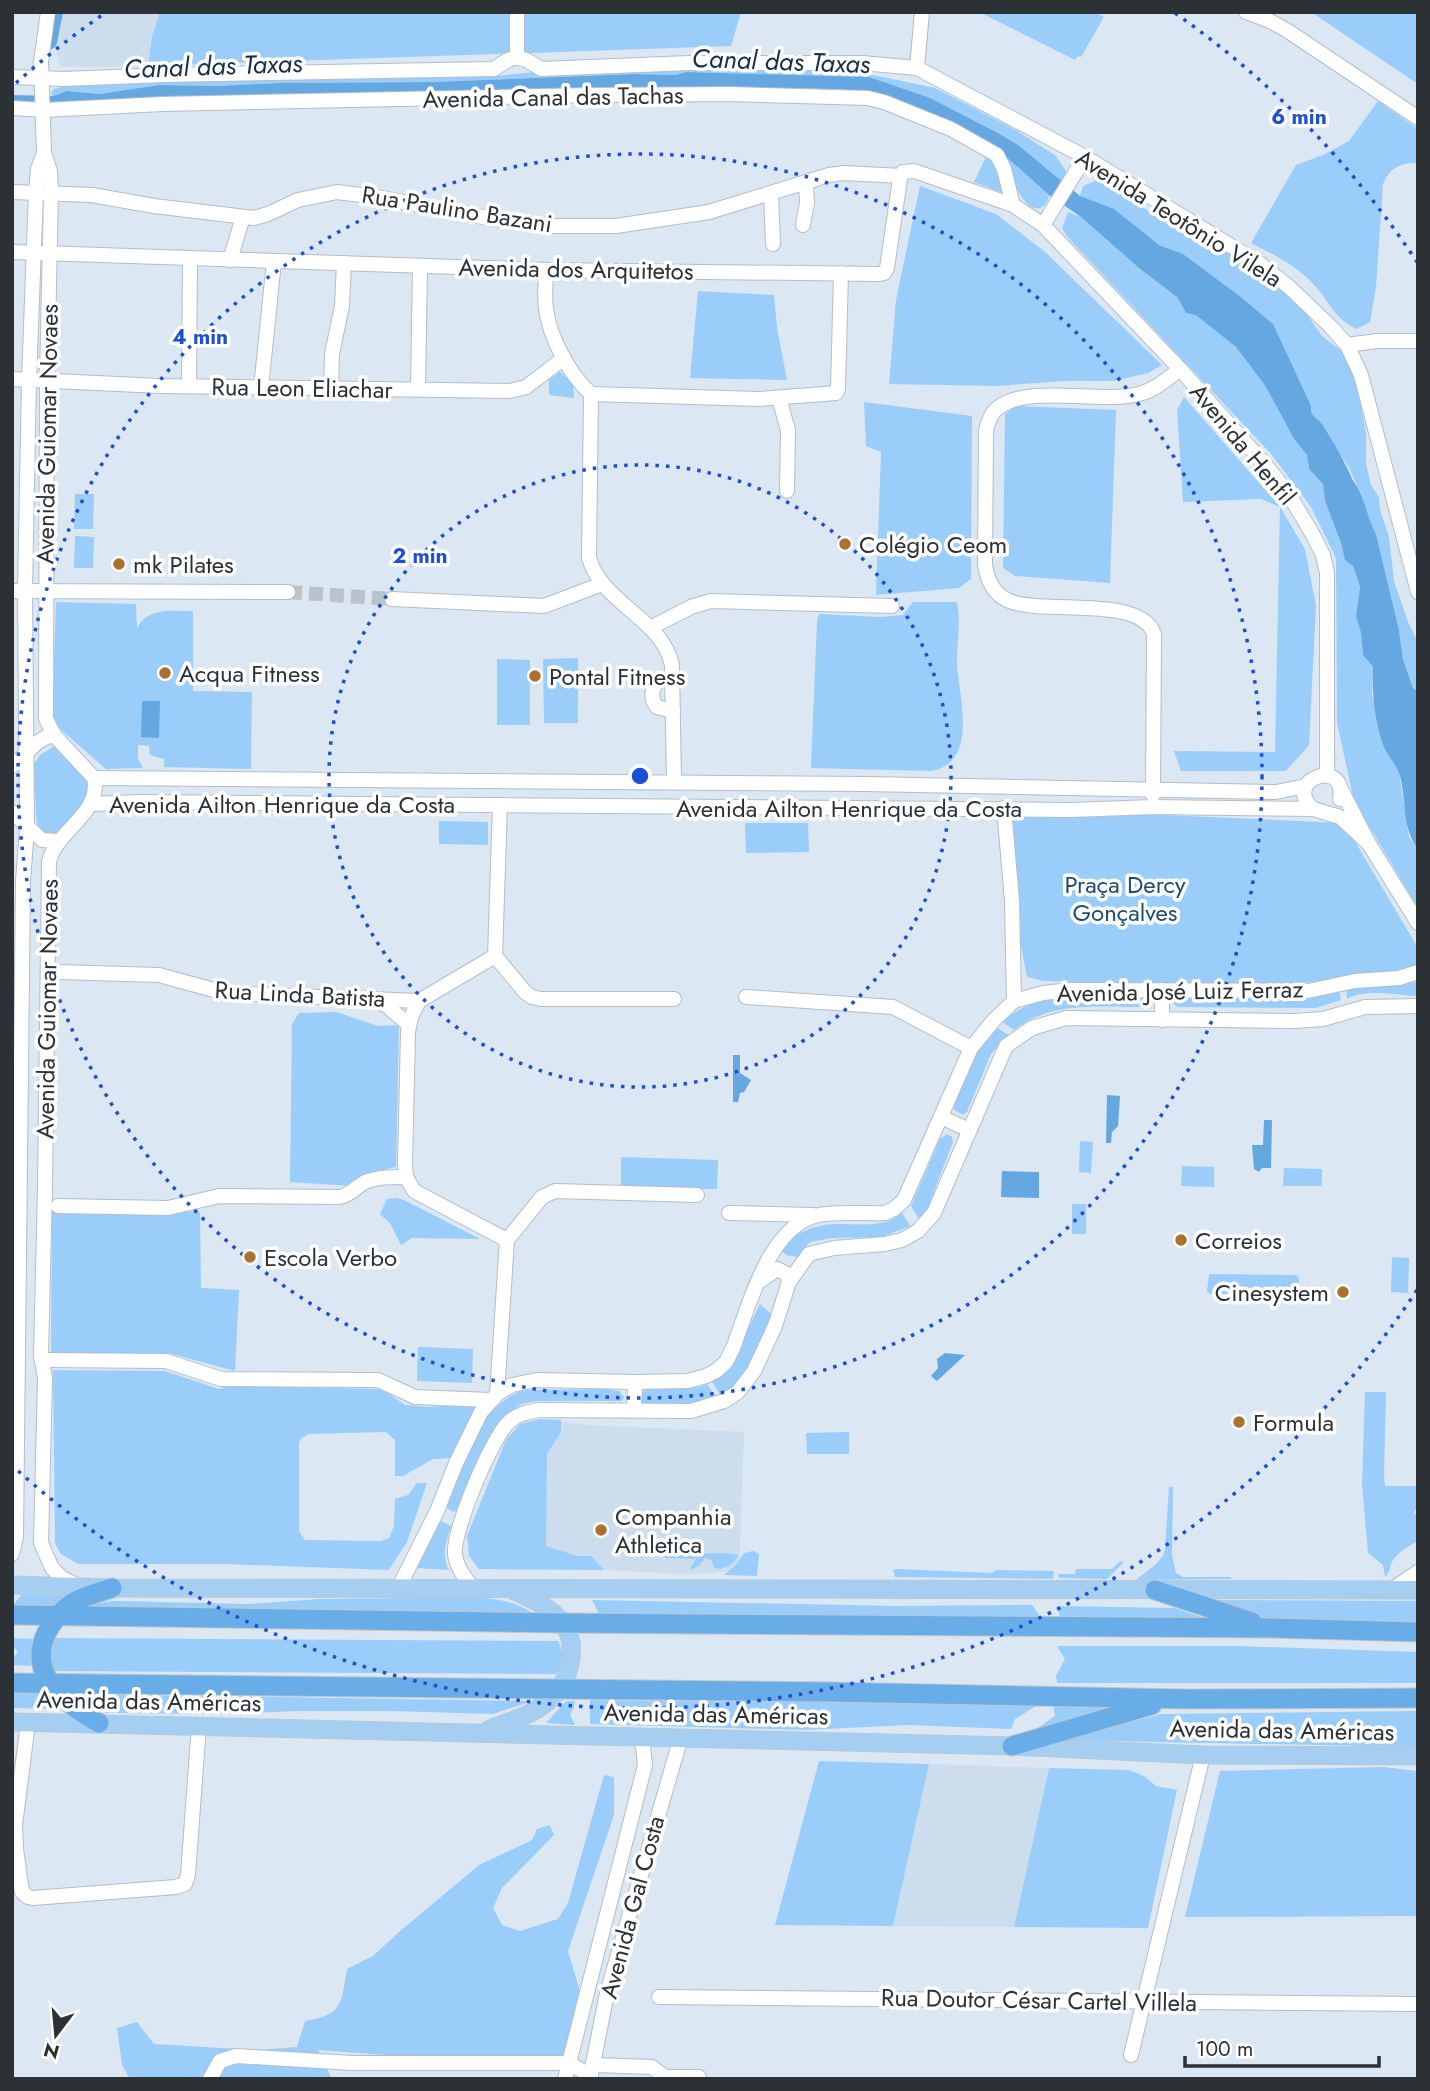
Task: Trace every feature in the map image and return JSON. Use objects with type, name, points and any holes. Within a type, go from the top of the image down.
[{"type":"highway","points":[[99,1723],[80,1713],[49,1683],[43,1673],[41,1651],[43,1640],[57,1616],[70,1604],[112,1587]]},
{"type":"highway","points":[[1155,1590],[1270,1628]]},
{"type":"highway","points":[[12,1615],[562,1623],[1270,1628],[1418,1632]]},
{"type":"highway","name":"Avenida das Américas","points":[[12,1683],[1187,1699],[1418,1698]]},
{"type":"highway","points":[[1012,1746],[1142,1707],[1187,1699]]},
{"type":"main road","points":[[12,1585],[1418,1590]]},
{"type":"main road","points":[[478,1733],[528,1714],[546,1703],[559,1690],[571,1662],[568,1632],[562,1623],[544,1606],[506,1587]]},
{"type":"main road","name":"Avenida das Américas","points":[[20,1722],[1012,1746],[1203,1755],[1418,1756]]},
{"type":"street","name":"Avenida Guiomar Novaes","points":[[48,12],[41,62],[44,153],[38,169],[44,192],[49,254],[45,715],[54,735],[94,778]]},
{"type":"street","points":[[517,12],[517,58]]},
{"type":"street","points":[[12,77],[42,81],[494,69],[510,58],[524,58],[541,69],[689,63],[862,63],[918,68],[922,12]]},
{"type":"street","points":[[1246,12],[1288,32],[1418,118]]},
{"type":"street","name":"Avenida Teotônio Vilela","points":[[918,68],[1086,157],[1259,263],[1288,286],[1347,345],[1361,375],[1418,592]]},
{"type":"street","name":"Avenida Canal das Tachas","points":[[12,108],[590,95],[730,94],[868,98],[951,129],[997,155],[1004,169],[1013,205]]},
{"type":"street","points":[[901,176],[904,172],[914,171],[1013,205],[1044,225],[1086,157]]},
{"type":"street","name":"Rua Paulino Bazani","points":[[12,192],[92,195],[243,217],[261,217],[298,200],[337,192],[493,219],[555,226],[616,226],[709,212],[829,174],[901,176]]},
{"type":"street","name":"Avenida dos Arquitetos","points":[[12,252],[420,267],[878,274],[887,268],[901,176]]},
{"type":"street","points":[[803,225],[807,203],[806,183]]},
{"type":"street","name":"Avenida Guiomar Novaes","points":[[12,1554],[16,1536],[17,991],[27,828],[27,755],[19,591],[33,253],[44,192]]},
{"type":"street","points":[[771,193],[773,244]]},
{"type":"street","points":[[230,260],[243,217]]},
{"type":"street","name":"Avenida Henfil","points":[[1044,225],[1180,369],[1281,485],[1323,555],[1327,573],[1327,775]]},
{"type":"street","points":[[189,386],[190,258]]},
{"type":"street","points":[[261,388],[274,261]]},
{"type":"street","points":[[331,388],[332,354],[342,306],[344,263]]},
{"type":"street","points":[[418,389],[420,267]]},
{"type":"street","points":[[546,270],[545,306],[548,322],[580,385],[591,394],[779,398],[836,393],[841,273]]},
{"type":"street","points":[[1347,345],[1377,341],[1418,341]]},
{"type":"street","name":"Rua Leon Eliachar","points":[[12,379],[261,388],[519,390],[564,358]]},
{"type":"street","points":[[1153,807],[1154,634],[1151,626],[1142,619],[1116,611],[1018,604],[999,596],[992,586],[985,565],[986,430],[992,414],[998,407],[1009,402],[1028,397],[1138,395],[1156,388],[1180,369]]},
{"type":"street","points":[[591,394],[588,546],[592,569],[602,584],[650,628],[669,653],[673,676],[674,782]]},
{"type":"street","points":[[779,398],[788,430],[787,492]]},
{"type":"street","points":[[392,599],[544,606],[602,584]]},
{"type":"street","points":[[19,591],[288,592]]},
{"type":"street","points":[[650,628],[691,607],[711,601],[892,606]]},
{"type":"street","points":[[673,676],[658,681],[652,697],[657,706],[673,711]]},
{"type":"street","points":[[12,766],[27,755],[38,741],[54,735]]},
{"type":"street","points":[[1328,756],[1307,783],[1306,799],[1320,810],[1340,817],[1369,844]]},
{"type":"street","points":[[1307,783],[1314,777],[1327,775],[1334,778],[1369,844],[1418,923]]},
{"type":"street","points":[[91,804],[95,793],[94,778]]},
{"type":"street","name":"Avenida Ailton Henrique da Costa","points":[[94,778],[866,784],[1276,792],[1307,783]]},
{"type":"street","points":[[447,780],[447,804]]},
{"type":"street","points":[[866,784],[867,807]]},
{"type":"street","points":[[1194,791],[1194,808]]},
{"type":"street","points":[[1320,810],[1337,805],[1342,791]]},
{"type":"street","name":"Avenida Ailton Henrique da Costa","points":[[91,804],[147,802],[1320,810]]},
{"type":"street","name":"Avenida Guiomar Novaes","points":[[80,1587],[62,1578],[52,1568],[41,1543],[45,1378],[41,1356],[49,862],[59,841],[91,804]]},
{"type":"street","points":[[500,805],[495,956],[532,997],[674,999]]},
{"type":"street","points":[[1004,808],[1012,901],[1014,1002]]},
{"type":"street","points":[[12,812],[42,841],[59,841]]},
{"type":"street","points":[[495,956],[419,1001],[409,1025],[406,1177],[414,1191],[424,1198],[507,1240]]},
{"type":"street","name":"Rua Linda Batista","points":[[58,972],[159,975],[225,993],[419,1001]]},
{"type":"street","name":"Avenida José Luiz Ferraz","points":[[817,1215],[885,1213],[904,1200],[971,1048],[994,1020],[1014,1002],[1044,993],[1161,990],[1308,991],[1355,981],[1399,978],[1418,972]]},
{"type":"street","points":[[1161,990],[1162,1020]]},
{"type":"street","points":[[17,991],[47,991]]},
{"type":"street","points":[[746,996],[893,1007],[971,1048]]},
{"type":"street","points":[[374,998],[409,1025]]},
{"type":"street","name":"Avenida José Luiz Ferraz","points":[[473,1588],[463,1576],[455,1555],[456,1542],[494,1441],[510,1421],[539,1410],[691,1411],[717,1404],[738,1392],[754,1371],[775,1325],[789,1282],[809,1254],[834,1248],[902,1240],[918,1231],[934,1213],[1006,1046],[1032,1028],[1066,1018],[1294,1021],[1323,1019],[1365,1007],[1418,1006]]},
{"type":"street","points":[[941,1117],[969,1130]]},
{"type":"street","points":[[58,1206],[168,1208],[219,1196],[340,1198],[366,1182],[406,1177]]},
{"type":"street","points":[[16,1190],[45,1190]]},
{"type":"street","points":[[494,1397],[507,1240],[542,1197],[555,1191],[696,1195]]},
{"type":"street","points":[[729,1213],[817,1215]]},
{"type":"street","points":[[399,1587],[437,1511],[481,1412],[494,1397],[512,1385],[537,1380],[688,1381],[716,1371],[726,1362],[733,1348],[769,1257],[778,1243],[798,1224],[817,1215]]},
{"type":"street","points":[[758,1283],[777,1269],[787,1274],[789,1282]]},
{"type":"street","points":[[47,1360],[166,1360],[221,1379],[378,1380],[415,1397],[494,1397]]},
{"type":"street","points":[[16,1377],[45,1378]]},
{"type":"street","points":[[634,1410],[635,1382]]},
{"type":"street","points":[[437,1511],[453,1520],[463,1518]]},
{"type":"street","points":[[1391,1590],[1418,1572]]},
{"type":"street","points":[[20,1722],[16,1849],[22,1892],[28,1898],[185,1884],[188,1875],[199,1726]]},
{"type":"street","name":"Avenida Gal Costa","points":[[565,2079],[645,1765],[643,1746],[638,1737]]},
{"type":"street","name":"Avenida Gal Costa","points":[[592,2073],[607,1993],[681,1737]]},
{"type":"street","points":[[1131,2055],[1203,1755]]},
{"type":"street","points":[[589,1989],[607,1993]]},
{"type":"street","name":"Rua Doutor César Cartel Villela","points":[[659,1997],[1418,2004]]},
{"type":"street","points":[[210,2079],[220,2061],[236,2056],[352,2063],[569,2063],[592,2073],[652,2067],[664,2078],[699,2077]]},
{"type":"shaded area","points":[[62,12],[160,12],[152,36],[148,66],[60,67],[54,39]]},
{"type":"shaded area","points":[[686,72],[869,77],[930,98],[1018,145],[1080,196],[1114,209],[1159,245],[1183,254],[1273,324],[1311,406],[1311,412],[1325,428],[1344,461],[1360,492],[1376,534],[1399,630],[1403,659],[1413,688],[1418,691],[1418,849],[1409,832],[1400,776],[1384,747],[1378,727],[1373,697],[1373,667],[1363,655],[1356,616],[1360,587],[1353,566],[1345,560],[1325,501],[1323,484],[1309,469],[1307,455],[1294,439],[1266,387],[1236,347],[1196,315],[1186,313],[1177,297],[1140,269],[1081,217],[1049,195],[994,146],[882,94],[837,89],[631,87],[338,96],[163,97],[62,105],[12,103],[12,95],[53,96],[67,91],[99,94],[159,85],[433,82],[635,74],[676,75]]},
{"type":"shaded area","points":[[142,701],[160,701],[159,738],[141,737]]},
{"type":"shaded area","points":[[733,1055],[740,1055],[740,1073],[751,1080],[744,1092],[740,1093],[738,1102],[733,1102]]},
{"type":"shaded area","points":[[1107,1095],[1120,1096],[1118,1126],[1112,1132],[1111,1143],[1106,1143]]},
{"type":"shaded area","points":[[1264,1120],[1272,1120],[1271,1168],[1262,1168],[1259,1172],[1254,1169],[1252,1145],[1263,1145]]},
{"type":"shaded area","points":[[1002,1171],[1039,1172],[1039,1198],[1001,1197]]},
{"type":"shaded area","points":[[945,1353],[965,1355],[937,1381],[931,1376],[938,1368],[937,1359]]},
{"type":"shaded area","points":[[540,1419],[587,1425],[744,1432],[739,1571],[687,1574],[479,1569],[469,1556],[467,1536],[506,1440],[520,1424]]},
{"type":"shaded area","points":[[929,1764],[1049,1768],[1014,1927],[893,1926]]},
{"type":"green space","points":[[160,12],[741,12],[731,46],[148,66],[152,36]]},
{"type":"green space","points":[[979,12],[1095,12],[1104,17],[1081,57],[1078,56],[1075,60]]},
{"type":"green space","points":[[1311,12],[1418,12],[1418,84]]},
{"type":"green space","points":[[655,68],[849,70],[935,88],[1012,128],[1055,155],[1066,171],[1063,184],[1048,169],[996,132],[929,98],[869,77],[686,72],[676,75],[635,74],[433,82],[159,85],[99,94],[67,91],[53,96],[51,94],[53,89],[68,86],[270,77],[294,80],[439,74],[496,76]]},
{"type":"green space","points":[[1378,101],[1418,129],[1418,163],[1396,167],[1383,184],[1376,287],[1370,322],[1357,329],[1338,316],[1315,286],[1301,273],[1251,243],[1296,165],[1349,141]]},
{"type":"green space","points":[[1001,152],[1049,195],[1044,206],[1033,208],[1021,196]]},
{"type":"green space","points":[[987,155],[1006,185],[1005,194],[974,182]]},
{"type":"green space","points":[[1097,180],[1160,218],[1220,245],[1253,268],[1301,306],[1322,336],[1347,355],[1359,394],[1366,433],[1366,464],[1371,485],[1379,497],[1380,510],[1389,537],[1394,581],[1418,642],[1418,691],[1413,688],[1403,659],[1399,630],[1376,534],[1348,465],[1325,428],[1313,416],[1311,406],[1183,254],[1159,245],[1080,196],[1083,186]]},
{"type":"green space","points":[[920,186],[996,214],[1044,251],[1162,365],[1148,373],[1113,381],[1062,381],[997,386],[889,384],[896,300]]},
{"type":"green space","points":[[1068,212],[1081,217],[1140,269],[1177,297],[1186,313],[1196,314],[1236,347],[1266,387],[1294,439],[1307,455],[1309,469],[1323,484],[1325,501],[1345,559],[1353,566],[1360,587],[1356,616],[1363,655],[1373,667],[1372,696],[1376,704],[1375,713],[1385,748],[1399,772],[1409,837],[1418,849],[1418,908],[1354,801],[1337,723],[1336,558],[1311,507],[1272,455],[1071,241],[1062,229]]},
{"type":"green space","points":[[698,291],[774,295],[787,380],[690,378]]},
{"type":"green space","points":[[560,372],[573,383],[574,398],[549,395],[549,380]]},
{"type":"green space","points":[[1184,397],[1280,507],[1261,499],[1183,502],[1177,410]]},
{"type":"green space","points":[[864,402],[972,416],[971,579],[959,588],[876,595],[881,452],[866,446]]},
{"type":"green space","points":[[1016,406],[1116,410],[1110,583],[1015,576],[1003,568],[1005,414]]},
{"type":"green space","points":[[75,494],[94,494],[93,529],[74,529]]},
{"type":"green space","points":[[1280,507],[1305,549],[1316,606],[1309,745],[1286,771],[1181,771],[1174,751],[1275,752]]},
{"type":"green space","points":[[75,536],[94,537],[93,568],[74,568]]},
{"type":"green space","points":[[56,602],[136,604],[137,629],[141,622],[153,614],[193,611],[193,691],[252,692],[251,769],[164,767],[164,759],[150,755],[149,746],[138,745],[138,758],[143,768],[106,769],[52,722]]},
{"type":"green space","points":[[913,602],[957,602],[957,662],[963,725],[956,754],[947,765],[932,771],[811,768],[819,614],[880,617],[903,615]]},
{"type":"green space","points":[[578,658],[578,723],[544,723],[543,659]]},
{"type":"green space","points":[[497,659],[530,660],[530,725],[497,725]]},
{"type":"green space","points":[[55,746],[89,775],[89,795],[65,831],[59,831],[48,838],[38,827],[34,764],[40,755]]},
{"type":"green space","name":"Praça Dercy Gonçalves","points":[[1004,808],[1344,823],[1418,948],[1418,968],[1348,979],[1264,984],[1043,981],[1027,977],[1012,901]]},
{"type":"green space","points":[[439,821],[488,822],[488,845],[439,844]]},
{"type":"green space","points":[[745,823],[808,823],[809,852],[746,853]]},
{"type":"green space","points":[[1418,982],[1418,996],[1372,993],[1347,999],[1346,987]]},
{"type":"green space","points":[[1339,988],[1341,1000],[1316,1008],[1178,1007],[1173,1004],[1178,994]]},
{"type":"green space","points":[[1073,996],[1149,997],[1151,1000],[1149,1006],[1143,1007],[1059,1010],[1043,1014],[1014,1030],[1002,1022],[1035,1003]]},
{"type":"green space","points":[[336,1012],[378,1026],[399,1025],[396,1167],[370,1173],[352,1186],[290,1182],[292,1024],[299,1013]]},
{"type":"green space","points":[[996,1027],[1009,1035],[991,1054],[967,1112],[963,1115],[954,1110],[958,1088],[975,1055]]},
{"type":"green space","points":[[947,1134],[952,1137],[953,1142],[928,1207],[919,1219],[911,1206],[940,1139]]},
{"type":"green space","points":[[1080,1141],[1093,1142],[1091,1173],[1079,1172]]},
{"type":"green space","points":[[621,1157],[718,1160],[717,1189],[621,1188]]},
{"type":"green space","points":[[1182,1166],[1214,1167],[1214,1187],[1181,1186]]},
{"type":"green space","points":[[1284,1168],[1322,1169],[1322,1186],[1283,1186]]},
{"type":"green space","points":[[397,1198],[480,1239],[412,1238],[401,1245],[390,1223],[380,1214],[387,1199]]},
{"type":"green space","points":[[1072,1204],[1086,1204],[1086,1234],[1072,1234]]},
{"type":"green space","points":[[52,1207],[200,1212],[201,1288],[239,1290],[235,1371],[168,1353],[51,1353]]},
{"type":"green space","points":[[902,1213],[910,1226],[882,1237],[832,1238],[810,1242],[797,1257],[786,1255],[781,1250],[796,1236],[812,1228],[875,1224],[889,1221]]},
{"type":"green space","points":[[1392,1257],[1409,1258],[1408,1293],[1391,1292]]},
{"type":"green space","points":[[1209,1274],[1296,1275],[1299,1278],[1298,1294],[1211,1294],[1207,1292]]},
{"type":"green space","points":[[760,1304],[771,1314],[745,1378],[721,1396],[712,1382],[728,1371]]},
{"type":"green space","points":[[418,1347],[473,1349],[472,1383],[417,1381]]},
{"type":"green space","points":[[53,1370],[165,1371],[219,1389],[228,1386],[382,1389],[405,1405],[428,1407],[474,1404],[455,1458],[433,1459],[403,1476],[395,1476],[395,1440],[386,1432],[309,1434],[301,1438],[299,1531],[305,1540],[381,1541],[389,1538],[394,1526],[395,1499],[408,1495],[417,1483],[427,1483],[407,1542],[389,1570],[225,1564],[78,1564],[61,1554],[55,1544]]},
{"type":"green space","points":[[707,1384],[717,1398],[690,1408],[641,1406],[639,1395],[645,1390],[661,1387],[690,1388]]},
{"type":"green space","points":[[528,1390],[619,1391],[624,1397],[622,1401],[537,1401],[521,1404],[507,1414],[495,1427],[460,1509],[454,1512],[447,1508],[448,1497],[484,1417],[506,1399]]},
{"type":"green space","points":[[1365,1392],[1386,1392],[1385,1486],[1418,1486],[1418,1510],[1415,1510],[1414,1514],[1418,1514],[1418,1542],[1395,1557],[1385,1577],[1383,1565],[1368,1553],[1362,1484]]},
{"type":"green space","points":[[540,1419],[561,1420],[561,1432],[547,1454],[546,1546],[577,1556],[591,1556],[604,1570],[479,1569],[469,1556],[467,1536],[506,1440],[520,1424]]},
{"type":"green space","points":[[849,1432],[849,1454],[807,1454],[806,1433]]},
{"type":"green space","points":[[1169,1487],[1173,1487],[1172,1555],[1176,1573],[1183,1577],[1231,1579],[1136,1580],[1163,1556]]},
{"type":"green space","points":[[441,1521],[451,1526],[445,1554],[449,1570],[417,1568]]},
{"type":"green space","points":[[753,1551],[759,1554],[757,1576],[724,1575],[736,1565],[744,1553]]},
{"type":"green space","points":[[662,1554],[739,1555],[726,1567],[715,1568],[711,1560],[705,1558],[699,1566],[689,1570],[696,1559],[666,1558]]},
{"type":"green space","points":[[1120,1561],[1124,1562],[1107,1579],[1059,1578],[1058,1574],[1075,1574],[1076,1569],[1112,1569]]},
{"type":"green space","points":[[893,1570],[992,1573],[996,1570],[1054,1571],[1053,1579],[895,1577]]},
{"type":"green space","points":[[22,1594],[72,1595],[49,1609],[12,1606]]},
{"type":"green space","points":[[466,1597],[510,1602],[535,1615],[79,1609],[114,1601],[249,1604],[319,1599]]},
{"type":"green space","points":[[592,1600],[895,1606],[1032,1605],[1040,1616],[1032,1623],[593,1619],[598,1612]]},
{"type":"green space","points":[[1213,1600],[1418,1601],[1418,1627],[1258,1620]]},
{"type":"green space","points":[[1057,1606],[1174,1608],[1226,1625],[1057,1623],[1060,1616]]},
{"type":"green space","points":[[12,1638],[34,1639],[34,1666],[12,1665],[12,1659],[18,1652],[12,1644]]},
{"type":"green space","points":[[50,1638],[558,1641],[562,1658],[556,1674],[51,1671]]},
{"type":"green space","points":[[1057,1646],[1238,1646],[1418,1652],[1418,1683],[1057,1683],[1056,1676],[1065,1659]]},
{"type":"green space","points":[[40,1690],[62,1709],[12,1708],[12,1691]]},
{"type":"green space","points":[[63,1694],[532,1701],[493,1714],[392,1711],[106,1713],[90,1709]]},
{"type":"green space","points":[[590,1700],[1039,1704],[1015,1719],[1011,1729],[909,1725],[804,1730],[590,1724]]},
{"type":"green space","points":[[566,1701],[575,1701],[570,1715],[575,1725],[546,1723]]},
{"type":"green space","points":[[1133,1704],[1035,1730],[1055,1716],[1053,1705]]},
{"type":"green space","points":[[1418,1711],[1418,1747],[1058,1740],[1162,1714]]},
{"type":"green space","points":[[819,1761],[929,1764],[893,1926],[775,1925]]},
{"type":"green space","points":[[1383,1767],[1418,1771],[1418,1916],[1185,1917],[1220,1771]]},
{"type":"green space","points":[[1049,1768],[1128,1770],[1144,1776],[1156,1786],[1177,1790],[1148,1928],[1014,1927]]},
{"type":"green space","points":[[604,1775],[614,1777],[614,1815],[568,1951],[581,1995],[564,2055],[440,2059],[318,2050],[332,2079],[130,2079],[122,2065],[117,2028],[137,2022],[154,2044],[258,2050],[297,2047],[305,2021],[327,2015],[338,2006],[347,1969],[373,1956],[479,1865],[532,1840],[537,1829],[550,1825],[554,1835],[502,1888],[493,1908],[502,1925],[520,1931],[558,1919],[568,1903]]},
{"type":"waterway","points":[[50,42],[56,12]]},
{"type":"tunnel","points":[[288,592],[392,599]]},
{"type":"place","name":"Colégio Ceom","points":[[845,544]]},
{"type":"place","name":"mk Pilates","points":[[119,564]]},
{"type":"place","name":"Acqua Fitness","points":[[165,673]]},
{"type":"place","name":"Pontal Fitness","points":[[535,676]]},
{"type":"place","name":"Correios","points":[[1181,1240]]},
{"type":"place","name":"Escola Verbo","points":[[250,1257]]},
{"type":"place","name":"Cinesystem","points":[[1343,1292]]},
{"type":"place","name":"Formula","points":[[1239,1422]]},
{"type":"place","name":"Companhia Athletica","points":[[601,1530]]},
{"type":"water label","name":"Canal das Taxas","points":[[781,61]]},
{"type":"water label","name":"Canal das Taxas","points":[[213,66]]}]
